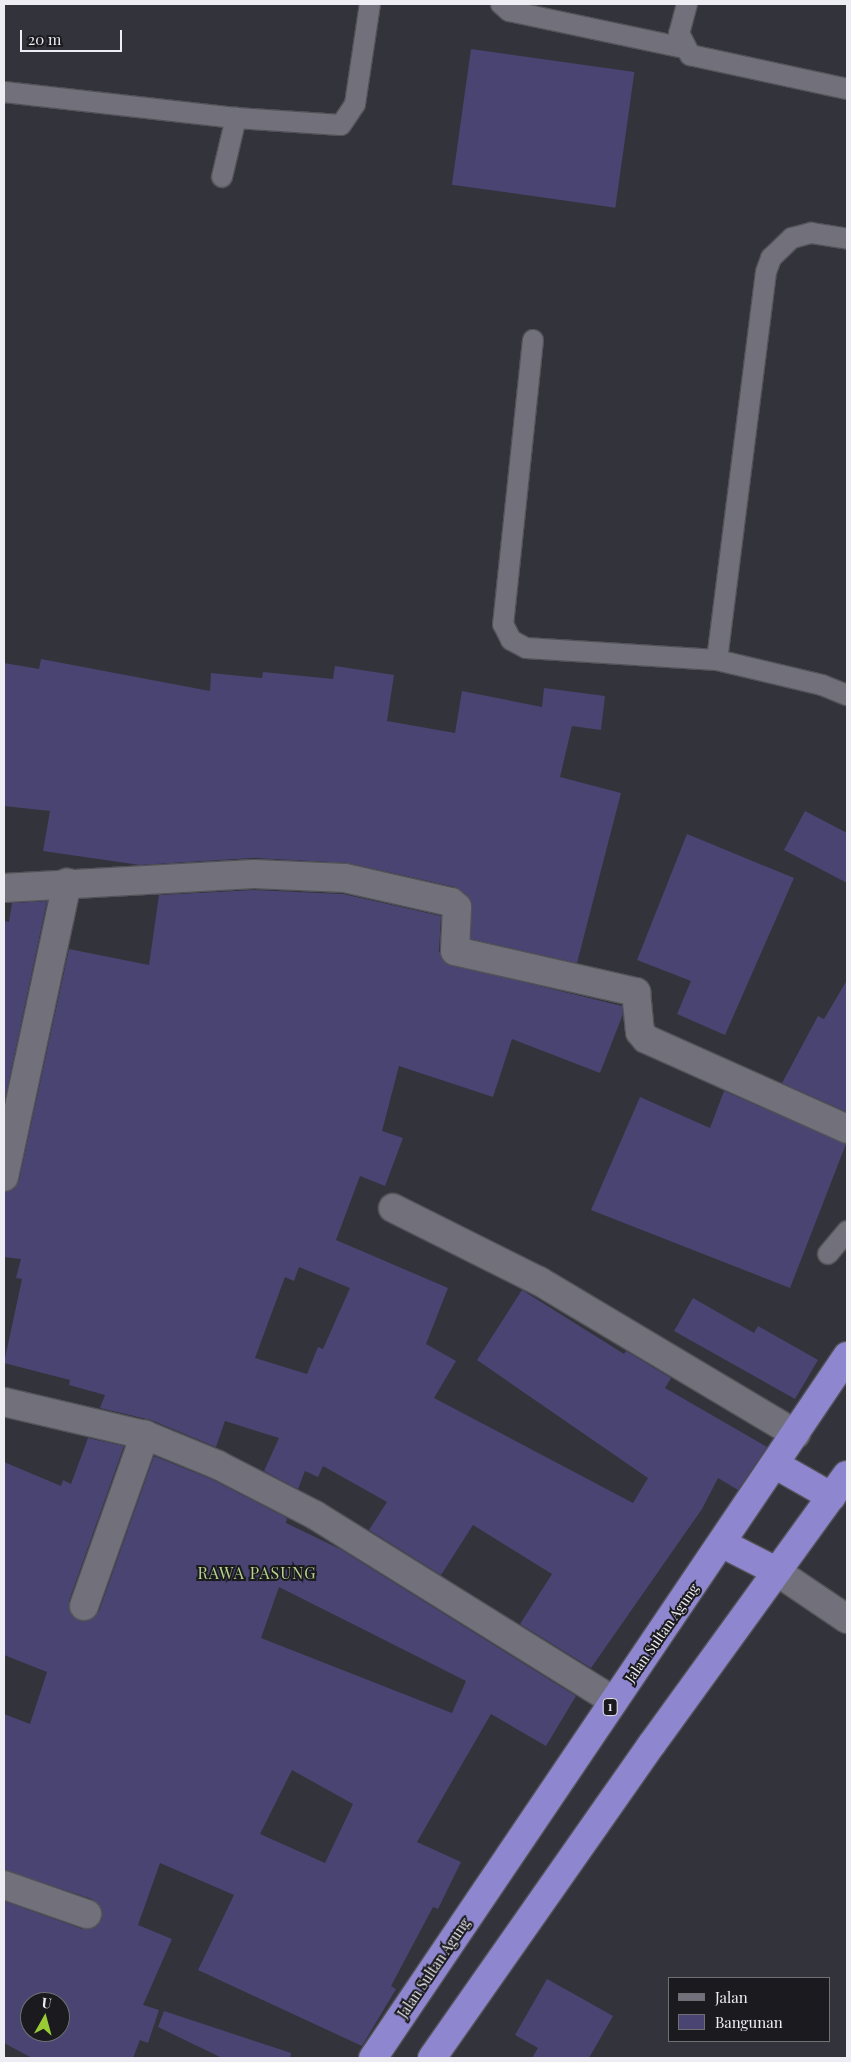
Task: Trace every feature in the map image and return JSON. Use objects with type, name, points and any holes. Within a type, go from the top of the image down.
[{"type":"highway","name":"Jalan Sultan Agung","points":[[373,2058],[614,1701],[723,1544],[847,1356]]},
{"type":"highway","points":[[432,2058],[776,1571],[842,1490],[776,1465]]},
{"type":"highway","points":[[723,1544],[776,1571]]},
{"type":"street","points":[[4,888],[254,874],[345,878],[451,902],[457,907],[455,951],[636,992],[640,1032],[646,1039],[847,1129]]},
{"type":"street","points":[[4,1177],[10,1114],[67,883]]},
{"type":"street","points":[[392,1208],[539,1281],[796,1434]]},
{"type":"street","points":[[4,1402],[145,1436],[218,1465],[315,1515],[614,1701]]},
{"type":"street","points":[[84,1606],[145,1436]]},
{"type":"street","points":[[776,1571],[847,1618]]},
{"type":"street","points":[[4,1886],[87,1914]]},
{"type":"lane","points":[[4,92],[236,118],[341,125],[346,121],[355,104],[370,4]]},
{"type":"lane","points":[[501,4],[509,11],[684,48]]},
{"type":"lane","points":[[687,4],[679,34],[684,48],[690,55],[847,89]]},
{"type":"lane","points":[[222,177],[236,118]]},
{"type":"lane","points":[[717,660],[766,272],[771,258],[792,238],[811,233],[847,239]]},
{"type":"lane","points":[[533,340],[503,624],[506,634],[526,648],[717,660],[822,684],[847,695]]},
{"type":"lane","points":[[828,1254],[847,1231]]},
{"type":"building","points":[[471,49],[634,72],[615,208],[452,185]]},
{"type":"building","points":[[41,659],[210,691],[211,673],[262,678],[263,672],[333,679],[335,666],[394,675],[387,721],[455,733],[462,691],[542,707],[544,688],[605,696],[601,730],[572,726],[560,777],[621,793],[577,963],[471,939],[471,901],[455,887],[348,863],[253,858],[140,865],[43,851],[50,811],[4,806],[4,663],[39,669]]},
{"type":"building","points":[[805,811],[847,833],[847,883],[784,850]]},
{"type":"building","points":[[687,834],[794,878],[725,1035],[677,1014],[691,981],[637,960]]},
{"type":"building","points":[[254,890],[343,894],[441,916],[439,951],[445,963],[622,1006],[623,1014],[600,1073],[512,1039],[493,1097],[399,1066],[382,1131],[403,1138],[385,1186],[360,1176],[336,1240],[448,1288],[426,1344],[456,1361],[434,1398],[633,1503],[648,1478],[477,1360],[522,1290],[624,1354],[626,1351],[671,1378],[665,1388],[767,1447],[738,1490],[718,1478],[702,1509],[591,1668],[520,1624],[552,1574],[473,1525],[441,1575],[369,1530],[387,1502],[323,1466],[318,1477],[305,1471],[298,1489],[264,1471],[279,1438],[225,1421],[216,1447],[151,1420],[100,1408],[105,1395],[69,1385],[70,1380],[4,1363],[22,1279],[16,1278],[21,1259],[4,1257],[4,1192],[15,1188],[19,1180],[69,949],[149,965],[159,895]],"holes":[[[299,1267],[350,1288],[323,1349],[318,1347],[307,1374],[255,1358],[285,1277],[294,1281]]]},
{"type":"building","points":[[47,901],[4,1104],[4,921],[9,922],[12,903]]},
{"type":"building","points":[[847,980],[847,1112],[782,1083],[818,1016],[824,1019]]},
{"type":"building","points":[[724,1091],[846,1144],[790,1288],[591,1210],[640,1097],[710,1128]]},
{"type":"building","points":[[693,1298],[754,1333],[758,1326],[818,1360],[795,1399],[674,1331]]},
{"type":"building","points":[[88,1438],[124,1446],[69,1601],[69,1609],[78,1620],[87,1621],[99,1611],[154,1456],[211,1479],[287,1518],[286,1523],[340,1549],[576,1696],[546,1746],[491,1714],[417,1842],[461,1862],[438,1909],[433,1907],[391,1986],[396,1989],[362,2046],[198,1970],[234,1895],[160,1863],[138,1925],[172,1939],[143,2005],[159,2010],[148,2043],[140,2040],[133,2058],[32,2058],[4,2043],[4,1901],[82,1929],[97,1926],[102,1912],[92,1899],[4,1870],[4,1714],[30,1724],[47,1672],[4,1655],[4,1462],[61,1486],[63,1480],[71,1484]],"holes":[[[279,1587],[466,1681],[452,1713],[261,1638]],[[292,1770],[353,1804],[325,1863],[260,1834]]]},
{"type":"building","points":[[547,1979],[613,2016],[589,2058],[532,2058],[538,2048],[515,2035]]},
{"type":"building","points":[[164,2011],[291,2053],[290,2058],[222,2058],[158,2027]]},
{"type":"district","name":"RAWA PASUNG","points":[[257,1573]]}]
